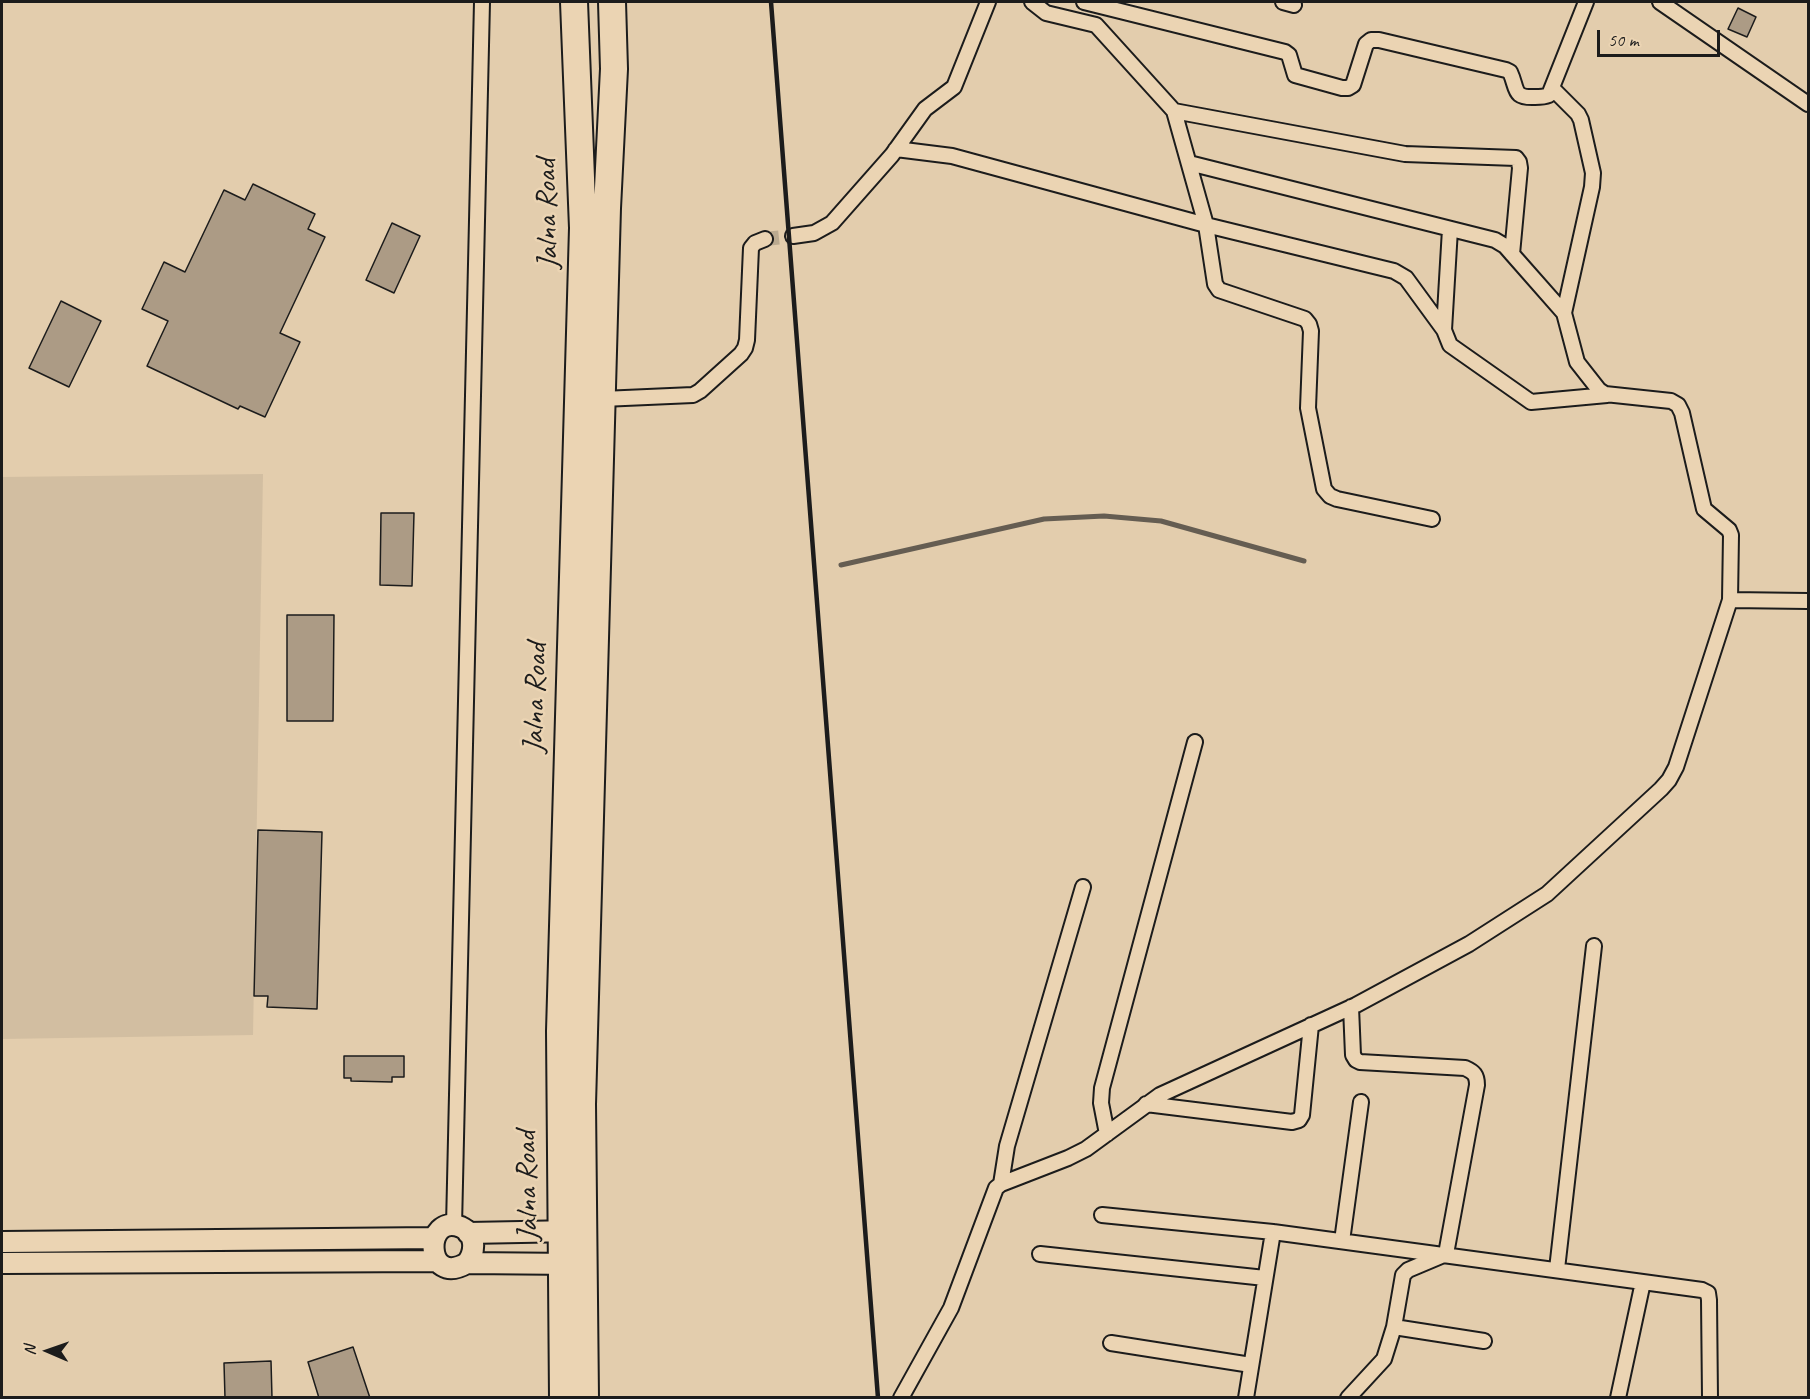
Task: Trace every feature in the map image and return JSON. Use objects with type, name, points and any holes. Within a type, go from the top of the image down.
[{"type":"highway","name":"Jalna Road","points":[[574,2],[583,228],[560,1031],[573,1264],[585,1398]]},
{"type":"highway","name":"Jalna Road","points":[[572,1231],[582,1104],[614,69],[612,2]]},
{"type":"highway","name":"Jalna Road","points":[[563,1398],[573,1264]]},
{"type":"street","points":[[467,1263],[474,1248],[473,1240],[461,1229],[482,2]]},
{"type":"street","points":[[793,236],[814,233],[832,223],[896,149],[925,109],[954,87],[988,2]]},
{"type":"street","points":[[1032,2],[1046,13],[1096,25],[1174,111],[1206,225],[1215,284],[1219,290],[1305,319],[1309,324],[1311,331],[1308,408],[1324,489],[1330,496],[1337,499],[1432,519]]},
{"type":"street","points":[[1083,2],[1285,52],[1289,56],[1295,75],[1342,88],[1353,85],[1366,44],[1371,40],[1379,40],[1506,70],[1512,76],[1517,93],[1524,97],[1550,95],[1586,2]]},
{"type":"street","points":[[1660,2],[1806,98]]},
{"type":"street","points":[[1553,89],[1581,120],[1593,180],[1564,313],[1576,362],[1599,390],[1606,395]]},
{"type":"street","points":[[1174,111],[1405,154],[1516,158],[1520,168],[1512,254]]},
{"type":"street","points":[[896,149],[952,156],[1206,225],[1401,274],[1444,330],[1449,345],[1531,402],[1606,395],[1671,401],[1678,405],[1682,413],[1704,509],[1729,530],[1731,535],[1732,574],[1731,600],[1676,767],[1661,789],[1547,894],[1469,944],[1351,1006],[1160,1095],[1086,1149],[996,1188],[991,1196],[951,1308],[901,1398]]},
{"type":"street","points":[[1189,163],[1495,240],[1505,246],[1564,313]]},
{"type":"street","points":[[1444,330],[1450,229]]},
{"type":"street","points":[[602,399],[693,395],[741,354],[747,340],[752,248],[755,243],[765,239]]},
{"type":"street","points":[[1731,600],[1809,601]]},
{"type":"street","points":[[1107,1134],[1101,1103],[1102,1089],[1195,742]]},
{"type":"street","points":[[1001,1184],[1005,1153],[1083,887]]},
{"type":"street","points":[[1557,1269],[1594,946]]},
{"type":"street","points":[[1351,1006],[1353,1055],[1356,1060],[1465,1068],[1473,1071],[1477,1077],[1446,1254]]},
{"type":"street","points":[[1146,1104],[1296,1121],[1302,1115],[1311,1025]]},
{"type":"street","points":[[1342,1241],[1361,1102]]},
{"type":"street","points":[[1102,1215],[1272,1232],[1701,1290],[1708,1293],[1710,1398]]},
{"type":"street","points":[[572,1231],[461,1229],[439,1231],[432,1246],[437,1261],[452,1268],[467,1263],[573,1264]]},
{"type":"street","points":[[1246,1398],[1272,1232]]},
{"type":"street","points":[[2,1242],[434,1238]]},
{"type":"street","points":[[1041,1254],[1265,1278]]},
{"type":"street","points":[[1348,1398],[1384,1359],[1394,1328],[1403,1275],[1408,1270],[1446,1254]]},
{"type":"street","points":[[2,1263],[437,1261]]},
{"type":"street","points":[[1618,1398],[1643,1282]]},
{"type":"street","points":[[1394,1328],[1484,1341]]},
{"type":"street","points":[[1111,1343],[1251,1365]]},
{"type":"shaded area","points":[[263,474],[253,1035],[2,1039],[2,477]]},
{"type":"building","points":[[1738,8],[1756,17],[1747,37],[1728,29]]},
{"type":"building","points":[[253,184],[315,214],[308,229],[325,237],[280,333],[300,342],[265,417],[240,406],[238,409],[147,366],[168,321],[142,309],[164,262],[185,272],[224,190],[245,200]]},
{"type":"building","points":[[392,223],[420,236],[394,293],[366,280]]},
{"type":"building","points":[[61,301],[101,321],[69,387],[29,368]]},
{"type":"building","points":[[381,513],[414,513],[412,586],[380,585]]},
{"type":"building","points":[[287,615],[334,615],[333,721],[287,721]]},
{"type":"building","points":[[258,830],[322,832],[317,1009],[267,1007],[268,996],[254,996]]},
{"type":"building","points":[[344,1056],[404,1056],[404,1077],[392,1077],[392,1082],[351,1081],[351,1078],[344,1078]]},
{"type":"building","points":[[353,1347],[370,1398],[319,1398],[308,1362]]},
{"type":"building","points":[[271,1361],[272,1398],[225,1398],[224,1363]]},
{"type":"waterway","points":[[841,565],[1044,519],[1104,516],[1161,521],[1304,561]]},
{"type":"tunnel","points":[[765,239],[793,236]]},
{"type":"railway","points":[[771,2],[878,1398]]}]
